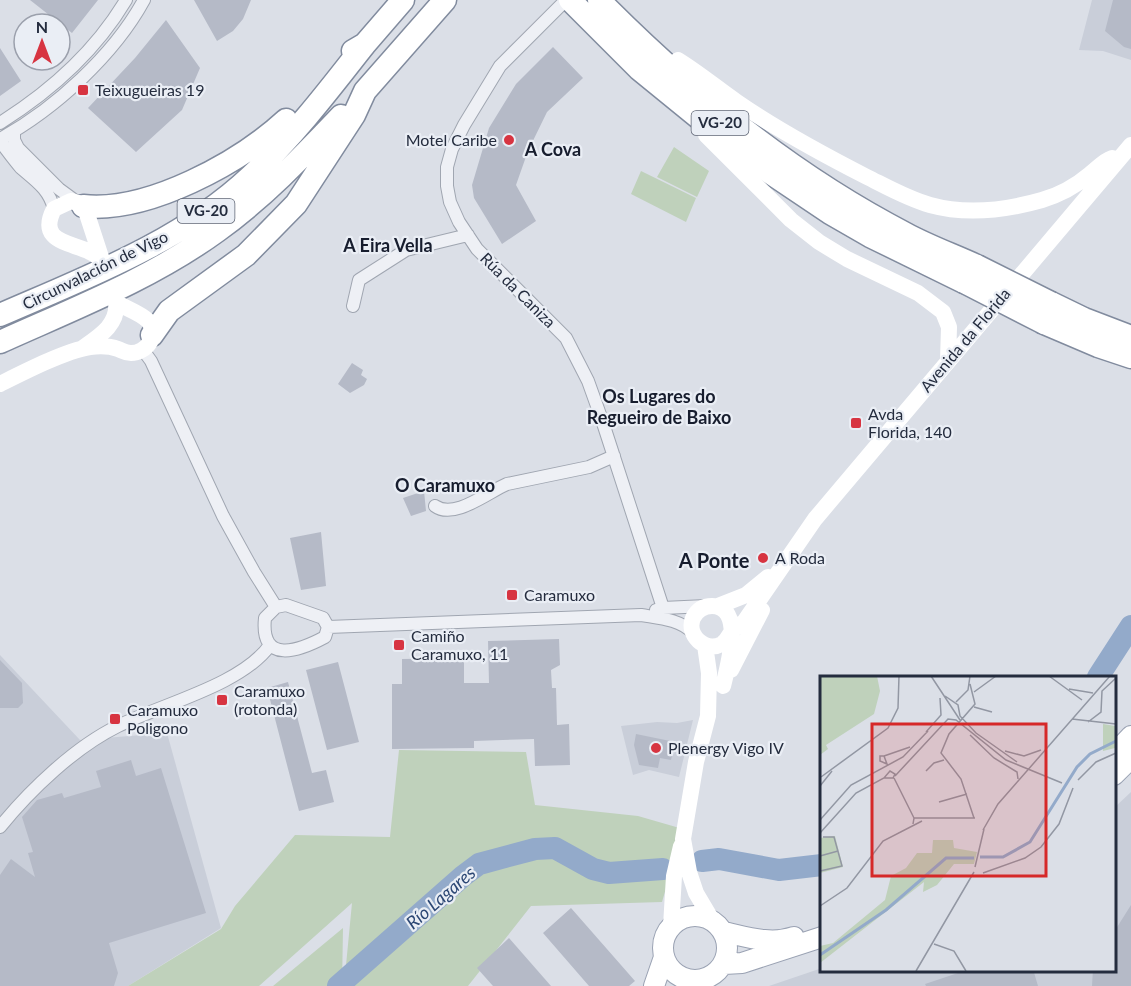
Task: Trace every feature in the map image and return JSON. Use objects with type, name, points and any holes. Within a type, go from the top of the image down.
[{"type":"highway","points":[[80,205],[100,208],[121,205],[210,173],[238,157],[266,138],[296,111],[346,56],[365,44],[403,0]]},
{"type":"highway","points":[[147,342],[169,311],[246,255],[296,204],[354,115],[365,91],[445,0]]},
{"type":"highway","name":"VG-20","points":[[598,0],[644,45],[721,113],[768,150],[860,214]]},
{"type":"highway","points":[[617,0],[678,60],[799,159],[970,274]]},
{"type":"highway","points":[[574,2],[639,69],[747,157],[796,191],[870,236],[970,274]]},
{"type":"highway","name":"VG-20","points":[[574,2],[734,135],[810,188],[1048,313],[1098,346],[1131,357]]},
{"type":"highway","name":"Circunvalación de Vigo","points":[[0,315],[119,262],[206,212],[250,177],[303,122],[365,44]]},
{"type":"highway","name":"Circunvalación de Vigo","points":[[0,342],[151,272],[216,232],[262,196],[365,91]]},
{"type":"highway","name":"VG-20","points":[[1048,313],[1084,319],[1131,337]]},
{"type":"main road","points":[[678,60],[700,73],[778,130],[876,181],[929,205],[965,209],[1019,206],[1046,199],[1088,176],[1108,159],[1126,151]]},
{"type":"main road","points":[[639,69],[790,220],[819,242],[848,259],[918,293],[943,312],[949,327],[948,361]]},
{"type":"main road","name":"Avenida da Florida","points":[[723,686],[730,657],[732,631],[744,622],[815,519],[1126,151]]},
{"type":"main road","points":[[64,203],[80,205],[102,260],[87,250],[69,246],[55,237],[51,231],[50,222],[54,209],[64,203]]},
{"type":"main road","points":[[0,384],[81,349],[91,347],[118,349],[130,354],[147,342],[150,323],[146,318],[116,302],[110,338],[118,349]]},
{"type":"main road","points":[[81,349],[113,321]]},
{"type":"main road","name":"Avenida da Florida","points":[[712,606],[746,595],[781,568]]},
{"type":"main road","name":"Avenida da Florida","points":[[671,926],[681,874],[683,839],[696,762],[708,716],[778,579],[781,568]]},
{"type":"main road","points":[[712,606],[726,612],[731,620],[732,631],[722,644],[713,646],[699,639],[691,625],[693,617],[699,610],[712,606]]},
{"type":"main road","name":"Avenida da Florida","points":[[699,639],[709,673],[708,716]]},
{"type":"main road","points":[[1116,752],[1131,736]]},
{"type":"main road","points":[[1116,773],[1131,758]]},
{"type":"main road","name":"Avenida da Florida","points":[[681,874],[718,926]]},
{"type":"main road","points":[[718,926],[727,942],[727,954],[716,973],[693,983],[676,974],[668,966],[664,957],[663,943],[671,926],[680,919],[690,916],[701,916],[718,926],[756,940],[783,941],[820,929]]},
{"type":"main road","points":[[723,964],[742,963],[820,938]]},
{"type":"main road","points":[[654,986],[664,957]]},
{"type":"street","points":[[0,123],[26,107],[77,64],[110,27],[126,0]]},
{"type":"street","points":[[0,140],[41,113],[77,82],[105,53],[144,0]]},
{"type":"street","name":"Rúa da Caniza","points":[[574,2],[500,66],[452,149],[447,167],[447,186],[450,202],[477,249],[566,338],[588,381],[663,608]]},
{"type":"street","points":[[14,132],[14,140],[18,148],[58,189],[80,205]]},
{"type":"street","points":[[0,145],[3,145],[20,166],[45,188],[54,209]]},
{"type":"street","points":[[353,306],[359,279],[406,250],[468,235]]},
{"type":"street","points":[[147,342],[151,361],[223,516],[276,607]]},
{"type":"street","points":[[435,506],[439,509],[458,508],[473,503],[494,489],[507,484],[589,467],[614,456]]},
{"type":"street","points":[[286,604],[323,618],[328,627],[325,637],[291,651],[280,650],[270,645],[265,638],[265,618],[276,607],[286,604]]},
{"type":"street","points":[[641,615],[663,608],[712,606]]},
{"type":"street","points":[[328,627],[641,615],[675,621],[688,628],[699,639]]},
{"type":"street","points":[[0,827],[43,782],[103,735],[144,714],[233,677],[255,663],[270,645]]},
{"type":"shaded area","points":[[1092,0],[1131,0],[1131,60],[1103,51],[1079,50]]},
{"type":"shaded area","points":[[0,655],[80,740],[167,733],[221,928],[128,986],[0,986]]},
{"type":"shaded area","name":"Plenergy Vigo IV","points":[[693,720],[679,777],[649,770],[633,775],[621,726]]},
{"type":"shaded area","points":[[1131,792],[1131,986],[769,986],[820,969],[820,971],[1116,971],[1116,806]]},
{"type":"green space","points":[[674,147],[709,171],[697,197],[657,177]]},
{"type":"green space","points":[[641,171],[696,198],[686,222],[631,194]]},
{"type":"green space","points":[[399,750],[526,752],[535,805],[638,816],[683,829],[662,902],[531,906],[468,986],[344,986],[352,903],[259,986],[128,986],[221,929],[235,906],[295,835],[390,837]]},
{"type":"green space","points":[[343,928],[342,986],[273,986]]},
{"type":"building","points":[[30,0],[98,0],[72,33],[72,12],[45,12]]},
{"type":"building","points":[[194,0],[251,0],[243,19],[233,31],[217,41]]},
{"type":"building","points":[[1113,0],[1131,0],[1131,49],[1124,47],[1105,31]]},
{"type":"building","points":[[166,20],[200,68],[182,110],[136,152],[88,108],[135,58]]},
{"type":"building","name":"Motel Caribe","points":[[553,47],[583,78],[547,112],[528,151],[516,185],[536,221],[502,244],[474,198],[472,185],[489,128],[516,84]]},
{"type":"building","points":[[0,48],[12,67],[12,72],[15,72],[21,81],[0,96]]},
{"type":"building","points":[[352,363],[363,370],[361,375],[367,379],[364,385],[350,393],[338,384]]},
{"type":"building","points":[[424,491],[426,511],[411,516],[403,498]]},
{"type":"building","points":[[321,532],[326,586],[301,590],[290,538]]},
{"type":"building","points":[[559,639],[560,665],[551,670],[552,688],[556,688],[557,725],[569,724],[570,765],[535,766],[534,739],[474,741],[474,748],[392,749],[392,684],[402,684],[402,659],[464,658],[464,683],[489,683],[488,641]]},
{"type":"building","points":[[0,660],[22,683],[23,703],[18,708],[0,708]]},
{"type":"building","points":[[338,662],[359,742],[327,750],[306,670]]},
{"type":"building","points":[[288,682],[312,773],[326,770],[334,802],[299,811],[267,688]]},
{"type":"building","points":[[636,734],[675,742],[671,760],[660,758],[658,768],[639,765],[634,745]]},
{"type":"building","points":[[131,760],[136,776],[161,768],[206,913],[109,943],[118,973],[114,986],[0,986],[0,875],[11,859],[35,877],[28,853],[33,852],[22,817],[37,800],[62,793],[64,798],[101,787],[96,771]]},
{"type":"building","points":[[1131,905],[1131,986],[1092,986],[1093,971],[1116,971],[1116,929]]},
{"type":"building","points":[[571,908],[635,981],[629,986],[589,986],[543,933]]},
{"type":"building","points":[[509,938],[551,986],[493,986],[477,968]]},
{"type":"building","points":[[964,971],[1034,971],[1038,986],[926,986],[925,984]]},
{"type":"waterway","name":"Río Lagares","points":[[1099,676],[1131,626]]},
{"type":"waterway","name":"Río Lagares","points":[[338,986],[479,864],[535,849],[555,848],[593,869],[609,873],[663,869]]},
{"type":"waterway","name":"Río Lagares","points":[[702,861],[719,859],[779,870],[820,865]]},
{"type":"place","name":"Teixugueiras 19","points":[[83,90]]},
{"type":"place","name":"Motel Caribe","points":[[509,140]]},
{"type":"place","name":"Avda Florida, 140","points":[[856,423]]},
{"type":"place","name":"A Roda","points":[[763,558]]},
{"type":"place","name":"Caramuxo","points":[[512,595]]},
{"type":"place","name":"Camiño Caramuxo, 11","points":[[399,645]]},
{"type":"place","name":"Caramuxo (rotonda)","points":[[222,700]]},
{"type":"place","name":"Caramuxo Poligono","points":[[115,719]]},
{"type":"place","name":"Plenergy Vigo IV","points":[[656,748]]},
{"type":"district","name":"A Cova","points":[[553,150]]},
{"type":"district","name":"A Eira Vella","points":[[388,246]]},
{"type":"district","name":"Os Lugares do Regueiro de Baixo","points":[[659,407]]},
{"type":"district","name":"O Caramuxo","points":[[445,486]]},
{"type":"district","name":"A Ponte","points":[[714,561]]}]
